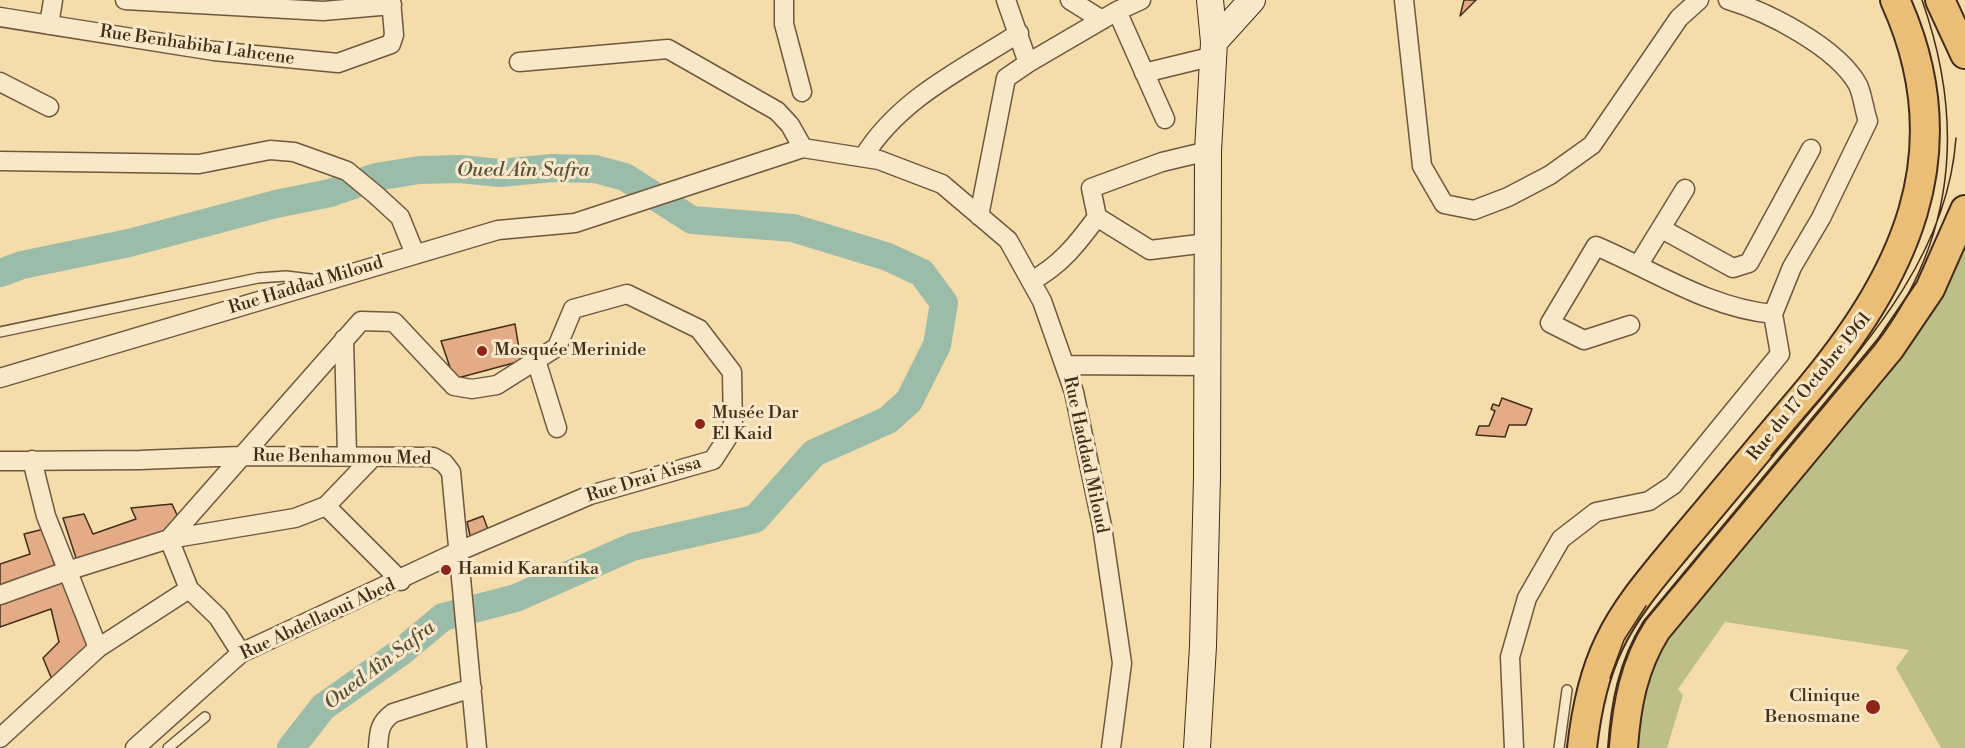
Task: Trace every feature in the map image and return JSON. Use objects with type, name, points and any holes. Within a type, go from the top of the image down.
[{"type":"main road","points":[[1197,748],[1204,634],[1208,151],[1214,49],[1210,0]]},
{"type":"main road","points":[[1214,49],[1252,0]]},
{"type":"main road","name":"Rue du 17 Octobre 1961","points":[[1582,748],[1591,692],[1608,644],[1619,624],[1649,581],[1853,338],[1894,280],[1916,238],[1928,207],[1940,158],[1941,109],[1937,86],[1919,38],[1895,0]]},
{"type":"main road","points":[[1940,0],[1965,54]]},
{"type":"main road","name":"Rue du 17 Octobre 1961","points":[[1623,748],[1630,690],[1644,649],[1656,630],[1890,348],[1930,290],[1965,210]]},
{"type":"street","points":[[49,25],[53,0]]},
{"type":"street","points":[[125,0],[323,11],[392,3]]},
{"type":"street","points":[[784,0],[784,24],[802,92]]},
{"type":"street","points":[[1006,0],[1028,63]]},
{"type":"street","points":[[1071,0],[1109,16],[1144,73],[1165,119]]},
{"type":"street","points":[[980,216],[1006,78],[1109,16],[1141,0]]},
{"type":"street","points":[[1404,0],[1422,166],[1444,204],[1474,210],[1508,197],[1550,175],[1592,145],[1679,18],[1699,0]]},
{"type":"street","points":[[1514,748],[1510,657],[1527,598],[1561,539],[1596,512],[1648,501],[1672,485],[1780,354],[1773,314],[1792,267],[1821,218],[1868,121],[1858,85],[1829,52],[1747,6],[1728,0]]},
{"type":"street","name":"Rue Benhabiba Lahcene","points":[[0,17],[214,51],[338,63],[391,44],[394,35],[392,3]]},
{"type":"street","points":[[864,156],[892,120],[919,95],[1019,33]]},
{"type":"street","points":[[1144,73],[1214,49]]},
{"type":"street","points":[[519,62],[668,50],[777,111],[790,124],[803,148]]},
{"type":"street","points":[[0,82],[49,107]]},
{"type":"street","name":"Rue Haddad Miloud","points":[[0,378],[498,230],[575,223],[803,148],[864,156],[942,184],[1008,240],[1042,301],[1074,392],[1102,526],[1122,663],[1111,748]]},
{"type":"street","points":[[1662,229],[1733,267],[1749,263],[1811,149]]},
{"type":"street","points":[[0,162],[199,164],[270,150],[294,152],[346,171],[376,195],[400,217],[415,254]]},
{"type":"street","points":[[1207,243],[1150,250],[1097,217],[1091,188],[1162,162],[1208,151]]},
{"type":"street","points":[[1639,264],[1685,189]]},
{"type":"street","points":[[1031,281],[1049,272],[1076,247],[1097,217]]},
{"type":"street","points":[[1630,325],[1584,340],[1550,323],[1596,246],[1639,264],[1695,294],[1743,311],[1773,314]]},
{"type":"street","name":"Rue Drai Aissa","points":[[170,539],[240,456],[361,321],[394,322],[454,386],[472,389],[497,385],[557,347],[573,309],[627,294],[699,329],[732,372],[734,429],[713,460],[590,495],[458,560]]},
{"type":"street","points":[[344,339],[347,455]]},
{"type":"street","points":[[536,360],[557,428]]},
{"type":"street","points":[[1065,366],[1206,366]]},
{"type":"street","points":[[0,460],[240,456]]},
{"type":"street","name":"Rue Benhammou Med","points":[[240,456],[433,457],[444,463],[451,472],[477,748]]},
{"type":"street","points":[[0,595],[67,571],[170,539],[295,518],[327,506],[373,457]]},
{"type":"street","points":[[32,460],[46,516],[98,648]]},
{"type":"street","points":[[327,506],[401,580]]},
{"type":"street","points":[[170,539],[189,589],[218,617],[241,654]]},
{"type":"street","name":"Rue Abdellaoui Abed","points":[[135,748],[241,654],[401,580],[458,560]]},
{"type":"street","points":[[0,738],[98,648],[189,589]]},
{"type":"street","points":[[378,748],[380,728],[384,720],[393,713],[472,688]]},
{"type":"lane","points":[[0,332],[258,278],[300,276],[324,281]]},
{"type":"lane","points":[[1559,748],[1567,690]]},
{"type":"lane","points":[[168,748],[205,717]]},
{"type":"green space","points":[[1965,245],[1965,748],[1941,748],[1896,668],[1909,650],[1725,622],[1678,689],[1683,695],[1667,748],[1631,748],[1644,677],[1675,629]]},
{"type":"building","points":[[1464,0],[1476,0],[1460,16]]},
{"type":"building","name":"Mosquée Merinide","points":[[515,324],[521,361],[454,379],[441,341]]},
{"type":"building","points":[[1502,398],[1532,409],[1526,425],[1509,425],[1505,437],[1476,435],[1479,426],[1489,426],[1495,411],[1491,409],[1493,404],[1499,406]]},
{"type":"building","points":[[172,504],[178,517],[158,538],[77,561],[63,518],[84,514],[93,534],[136,519],[131,508]]},
{"type":"building","points":[[483,516],[490,535],[471,540],[467,522]]},
{"type":"building","points":[[44,529],[56,570],[0,589],[0,564],[30,554],[24,534]]},
{"type":"building","points":[[63,578],[92,646],[53,682],[43,658],[59,642],[51,609],[0,627],[0,601]]},
{"type":"waterway","name":"Oued Aîn Safra","points":[[0,273],[22,265],[129,243],[276,204],[330,193],[376,177],[419,170],[460,169],[500,173],[552,168],[595,169],[625,177],[692,220],[793,228],[888,257],[922,273],[944,303],[937,345],[909,401],[888,420],[814,453],[755,519],[632,547],[516,598],[443,617],[401,652],[323,707],[291,748]]},
{"type":"tram line","points":[[1609,748],[1619,682],[1630,650],[1646,620],[1875,345],[1902,305],[1923,264],[1937,221],[1945,178],[1947,135],[1944,90],[1936,46],[1922,0]]},
{"type":"tram line","points":[[1771,456],[1861,348],[1914,271],[1934,229],[1949,185],[1956,138]]},
{"type":"tram line","points":[[1610,678],[1624,640],[1646,606]]},
{"type":"place","name":"Mosquée Merinide","points":[[482,351]]},
{"type":"place","name":"Musée Dar El Kaid","points":[[700,424]]},
{"type":"place","name":"Hamid Karantika","points":[[446,570]]},
{"type":"place","name":"Clinique Benosmane","points":[[1873,707]]}]
